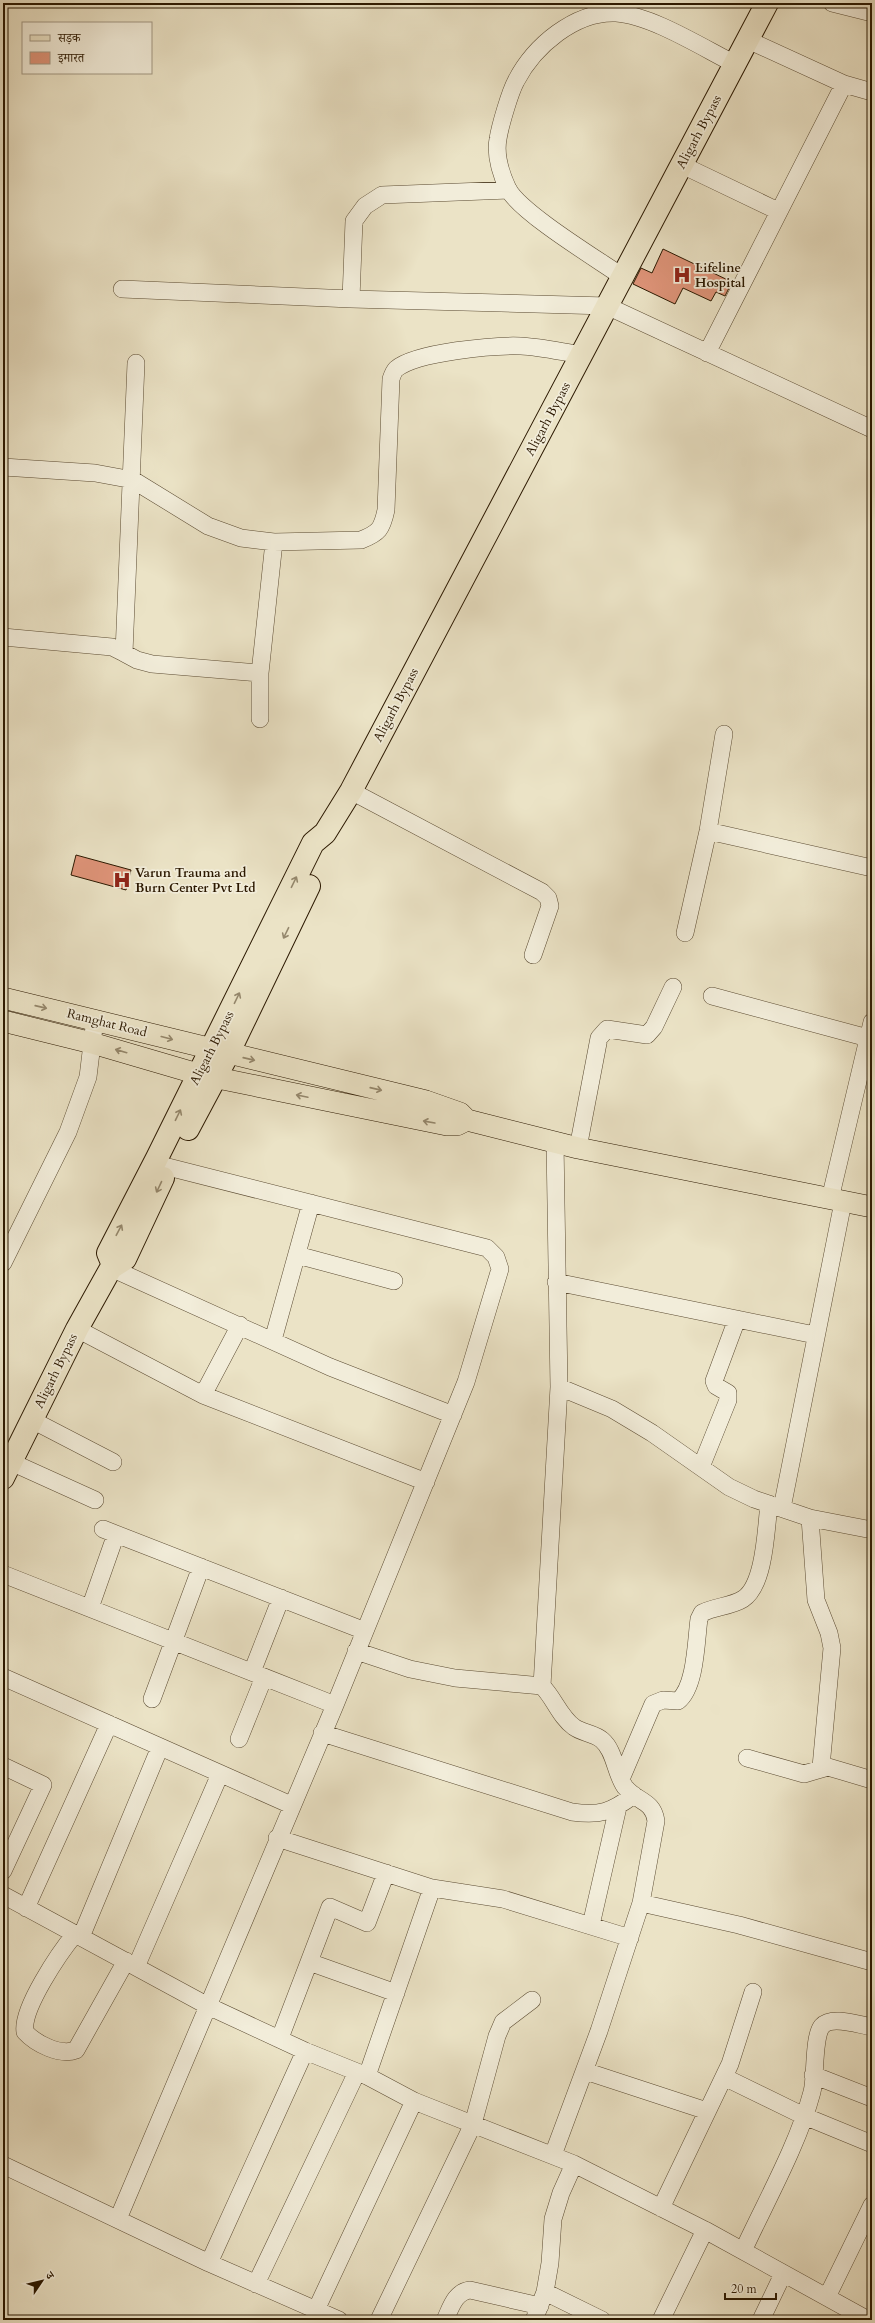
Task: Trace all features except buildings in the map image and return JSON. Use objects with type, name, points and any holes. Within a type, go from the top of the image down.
[{"type":"highway","name":"Aligarh Bypass","points":[[112,1267],[108,1253],[220,1052],[326,850],[325,833],[351,790],[768,3]]},
{"type":"highway","name":"Aligarh Bypass","points":[[7,1470],[77,1329],[112,1267],[124,1259],[168,1167],[206,1076]]},
{"type":"main road","name":"Ramghat Road","points":[[3,998],[95,1019],[220,1052],[426,1101],[460,1113],[467,1120],[457,1125],[447,1125],[206,1076],[92,1043],[3,1021]]},
{"type":"main road","points":[[467,1120],[578,1148],[872,1207]]},
{"type":"street","points":[[832,3],[872,13]]},
{"type":"street","points":[[623,277],[526,209],[509,190],[500,168],[498,140],[516,81],[537,51],[565,28],[594,15],[617,13],[645,19],[735,64]]},
{"type":"street","points":[[748,40],[844,84],[872,92]]},
{"type":"street","points":[[707,353],[844,84]]},
{"type":"street","points":[[682,165],[778,211]]},
{"type":"street","points":[[351,299],[354,221],[365,206],[382,195],[509,190]]},
{"type":"street","points":[[122,289],[351,299],[608,306],[872,429]]},
{"type":"street","points":[[3,467],[95,473],[133,480],[208,526],[241,538],[274,542],[360,540],[372,536],[383,526],[386,510],[391,379],[395,369],[406,363],[442,354],[488,348],[522,346],[582,355]]},
{"type":"street","points":[[124,653],[133,480],[136,363]]},
{"type":"street","points":[[260,719],[260,673],[274,542]]},
{"type":"street","points":[[3,637],[112,647],[137,660],[152,664],[260,673]]},
{"type":"street","points":[[685,933],[708,831],[724,734]]},
{"type":"street","points":[[351,790],[542,892],[548,898],[550,906],[533,955]]},
{"type":"street","points":[[708,831],[872,868]]},
{"type":"street","points":[[578,1148],[599,1038],[607,1029],[647,1035],[654,1027],[673,987]]},
{"type":"street","points":[[621,1779],[653,1704],[663,1700],[678,1701],[683,1697],[691,1675],[698,1618],[702,1613],[744,1599],[753,1589],[759,1577],[815,1335],[836,1200],[870,1030],[712,996]]},
{"type":"street","points":[[3,1263],[68,1132],[88,1077],[95,1019]]},
{"type":"street","points":[[554,2155],[585,2071],[642,1903],[656,1821],[655,1811],[624,1786],[609,1749],[602,1740],[574,1727],[542,1686],[559,1387],[556,1282],[555,1142]]},
{"type":"street","points":[[118,2219],[277,1838],[335,1705],[453,1415],[466,1382],[500,1269],[496,1257],[487,1248],[168,1167]]},
{"type":"street","points":[[273,1340],[311,1203]]},
{"type":"street","points":[[297,1255],[394,1281]]},
{"type":"street","points":[[112,1267],[330,1367],[453,1415]]},
{"type":"street","points":[[556,1282],[815,1335]]},
{"type":"street","points":[[701,1467],[728,1400],[728,1393],[716,1386],[714,1381],[737,1319]]},
{"type":"street","points":[[203,1395],[240,1325]]},
{"type":"street","points":[[77,1329],[203,1395],[426,1482]]},
{"type":"street","points":[[559,1387],[612,1410],[652,1433],[729,1487],[775,1506],[810,1518],[872,1530]]},
{"type":"street","points":[[32,1420],[113,1462]]},
{"type":"street","points":[[7,1470],[95,1500]]},
{"type":"street","points":[[810,1518],[816,1600],[829,1632],[832,1648],[821,1767]]},
{"type":"street","points":[[90,1608],[110,1531],[365,1631]]},
{"type":"street","points":[[152,1699],[201,1567]]},
{"type":"street","points":[[3,1574],[335,1705]]},
{"type":"street","points":[[239,1739],[281,1598]]},
{"type":"street","points":[[356,1651],[410,1669],[455,1678],[542,1686]]},
{"type":"street","points":[[3,1677],[291,1805]]},
{"type":"street","points":[[26,1908],[109,1724]]},
{"type":"street","points":[[322,1734],[572,1812],[589,1815],[606,1813],[618,1807],[634,1795]]},
{"type":"street","points":[[160,1747],[78,1935],[54,1962],[25,2018],[25,2032],[30,2037],[60,2052],[68,2053],[76,2050],[131,1964],[220,1774]]},
{"type":"street","points":[[747,1758],[804,1774],[821,1767],[828,1767],[872,1780]]},
{"type":"street","points":[[3,1766],[43,1785],[3,1871]]},
{"type":"street","points":[[591,1926],[618,1807]]},
{"type":"street","points":[[277,1838],[432,1888],[503,1899],[630,1938]]},
{"type":"street","points":[[280,2038],[330,1907],[367,1923],[386,1873]]},
{"type":"street","points":[[256,2284],[362,2074],[396,1993],[432,1888]]},
{"type":"street","points":[[3,1895],[208,2006],[280,2038],[305,2051],[362,2074],[414,2101],[574,2164],[705,2230],[868,2320]]},
{"type":"street","points":[[642,1903],[739,1925],[872,1962]]},
{"type":"street","points":[[309,1962],[396,1993]]},
{"type":"street","points":[[661,2208],[724,2077],[753,1992]]},
{"type":"street","points":[[379,2320],[473,2124],[497,2036],[503,2022],[532,2000]]},
{"type":"street","points":[[743,2251],[804,2116],[812,2091],[818,2035],[822,2026],[832,2021],[872,2027]]},
{"type":"street","points":[[209,2263],[305,2051]]},
{"type":"street","points":[[585,2071],[707,2111]]},
{"type":"street","points":[[813,2074],[872,2098]]},
{"type":"street","points":[[724,2077],[804,2116],[872,2144]]},
{"type":"street","points":[[316,2310],[414,2101]]},
{"type":"street","points":[[540,2306],[550,2262],[554,2219],[561,2193],[574,2164]]},
{"type":"street","points":[[3,2166],[209,2263],[339,2320]]},
{"type":"street","points":[[827,2298],[872,2205]]},
{"type":"street","points":[[661,2320],[705,2230]]},
{"type":"street","points":[[761,2320],[783,2274]]},
{"type":"street","points":[[445,2320],[457,2296],[462,2291],[470,2290],[602,2320]]},
{"type":"place","name":"Lifeline Hospital","points":[[682,275]]},
{"type":"place","name":"Varun Trauma and Burn Center Pvt Ltd","points":[[122,880]]}]
